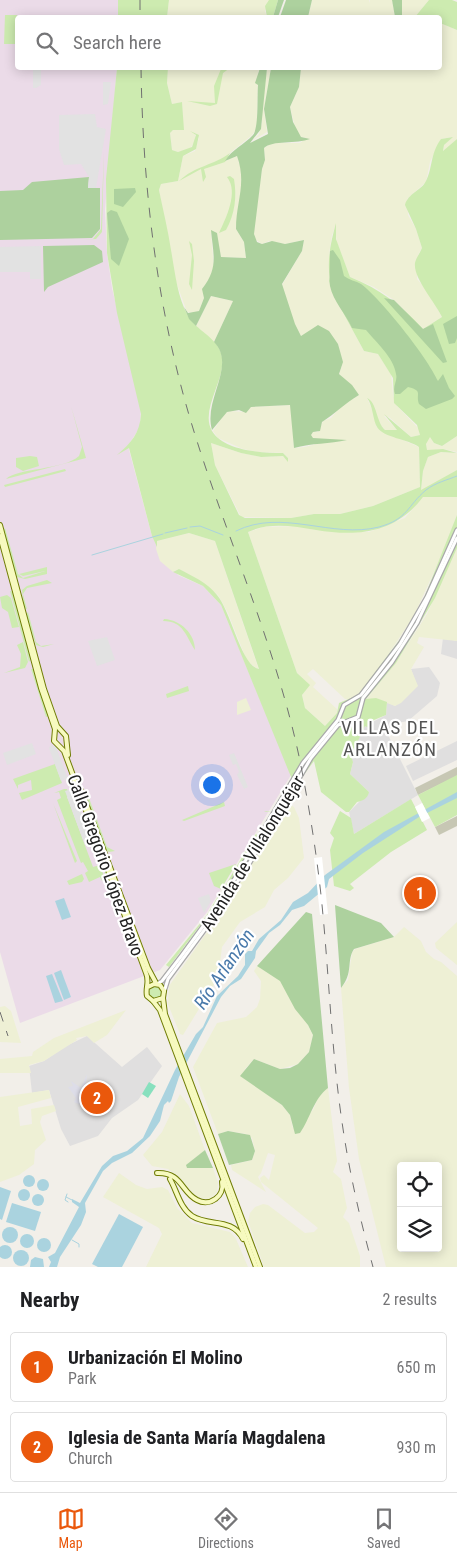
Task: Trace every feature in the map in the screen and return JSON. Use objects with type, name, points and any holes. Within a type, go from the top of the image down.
[{"type":"main road","points":[[0,525],[44,689],[61,732],[66,736],[65,742],[60,745],[54,741],[56,734],[41,688],[0,536]]},
{"type":"main road","points":[[56,734],[61,732]]},
{"type":"main road","name":"Calle Gregorio López Bravo","points":[[65,742],[148,968],[156,984]]},
{"type":"main road","name":"Calle Gregorio López Bravo","points":[[60,745],[146,973],[148,987]]},
{"type":"main road","points":[[256,1267],[175,1046],[163,1008],[163,987],[156,984],[148,987],[147,996],[159,1008],[175,1046],[189,1078],[260,1267]]},
{"type":"main road","points":[[154,1001],[163,998]]},
{"type":"main road","points":[[157,1173],[174,1177],[183,1184],[193,1197],[207,1203],[215,1200],[220,1194],[223,1185],[221,1172]]},
{"type":"main road","points":[[170,1180],[188,1213],[204,1222],[223,1223],[234,1228],[242,1236],[250,1252]]},
{"type":"street","points":[[457,530],[427,598],[407,633],[361,695],[344,704],[341,713],[348,720],[356,718],[363,698],[410,634],[457,538]]},
{"type":"street","points":[[349,702],[354,703],[359,709]]},
{"type":"street","name":"Avenida de Villalonquéjar","points":[[156,984],[171,970],[221,902],[303,763],[337,721],[341,713]]},
{"type":"street","name":"Avenida de Villalonquéjar","points":[[164,992],[168,979],[228,897],[311,758],[336,728],[348,720]]},
{"type":"shaded area","points":[[0,0],[120,0],[118,15],[15,15],[15,70],[117,70],[105,210],[107,253],[112,288],[141,409],[140,427],[128,446],[152,536],[178,575],[203,586],[221,605],[291,775],[207,912],[160,970],[20,1023],[0,952]]},
{"type":"shaded area","points":[[169,0],[269,0],[265,11],[266,15],[167,15]]},
{"type":"shaded area","points":[[312,0],[369,0],[369,3],[370,0],[392,0],[394,15],[309,15]]},
{"type":"shaded area","points":[[402,0],[429,0],[417,15],[402,15]]},
{"type":"shaded area","points":[[442,24],[457,30],[457,139],[443,152],[444,145],[452,137],[441,139],[430,162],[426,182],[407,199],[408,215],[416,229],[422,248],[418,255],[417,279],[427,290],[442,317],[423,329],[394,300],[374,287],[350,277],[337,243],[335,227],[329,254],[331,276],[329,281],[334,296],[364,351],[378,354],[391,374],[393,395],[397,406],[419,429],[420,435],[411,437],[389,417],[384,416],[398,431],[385,430],[379,423],[372,403],[367,398],[375,416],[376,426],[380,430],[419,447],[420,487],[373,506],[340,514],[314,514],[291,518],[241,517],[215,465],[211,443],[241,453],[261,457],[283,456],[287,460],[288,458],[283,453],[257,452],[243,449],[218,438],[213,431],[225,413],[230,411],[244,412],[251,407],[291,405],[294,448],[305,447],[323,442],[337,442],[313,438],[310,435],[313,432],[318,432],[323,421],[331,418],[340,407],[359,395],[339,374],[342,365],[338,344],[321,328],[301,336],[294,324],[282,285],[302,251],[304,240],[285,244],[269,241],[262,244],[255,239],[253,230],[265,159],[264,148],[272,143],[300,143],[306,138],[301,137],[296,131],[290,107],[299,87],[301,70],[442,70]]},
{"type":"shaded area","points":[[33,70],[41,70],[41,85],[33,88]]},
{"type":"shaded area","points":[[168,70],[259,70],[257,129],[230,153],[225,161],[237,156],[241,169],[242,190],[236,229],[244,242],[246,258],[221,257],[216,237],[211,232],[214,270],[211,278],[203,288],[204,298],[199,311],[195,313],[187,312],[175,279],[159,190],[161,184],[178,181],[183,156],[195,151],[199,138],[195,133],[196,139],[190,149],[178,152],[172,150],[170,133],[173,130],[183,130],[182,102],[172,104],[167,83]]},
{"type":"shaded area","points":[[267,70],[271,70],[264,109],[267,132],[252,141],[259,134],[262,123],[262,106]]},
{"type":"shaded area","points":[[103,82],[111,82],[108,104],[103,105]]},
{"type":"shaded area","points":[[95,114],[97,127],[106,129],[96,188],[88,188],[89,177],[81,164],[64,165],[59,149],[59,115]]},
{"type":"shaded area","points":[[41,246],[41,279],[30,279],[30,272],[0,272],[0,247]]},
{"type":"shaded area","points":[[211,296],[233,301],[214,342],[196,326]]},
{"type":"shaded area","points":[[430,436],[434,443],[442,446],[457,436],[457,452],[443,449],[427,451],[427,438]]},
{"type":"shaded area","points":[[441,452],[457,453],[457,470],[421,491],[423,471],[428,457]]},
{"type":"shaded area","points":[[423,497],[457,497],[457,515],[447,543],[414,616],[377,671],[358,695],[350,699],[345,699],[313,669],[307,674],[316,683],[313,687],[337,709],[337,713],[325,726],[305,708],[302,695],[309,685],[297,673],[248,532],[264,527],[299,526],[315,530],[369,532],[405,518]]},
{"type":"shaded area","points":[[189,533],[215,541],[259,670],[247,661],[228,613],[218,595],[197,579],[179,569],[173,572],[160,561],[156,549],[157,541]]},
{"type":"shaded area","points":[[457,548],[457,641],[419,637],[417,643],[424,647],[411,669],[418,686],[401,703],[395,706],[376,699],[366,700],[396,663],[427,614]]},
{"type":"shaded area","points":[[107,637],[115,660],[97,666],[88,641]]},
{"type":"shaded area","points":[[443,638],[457,641],[457,659],[441,654]]},
{"type":"shaded area","points":[[429,667],[440,683],[437,696],[408,721],[391,724],[388,735],[418,795],[354,834],[349,812],[369,792],[350,774],[353,762],[350,756],[365,726],[386,715],[387,702],[395,706],[417,686],[411,669]]},
{"type":"shaded area","points":[[246,698],[251,710],[237,715],[237,702]]},
{"type":"shaded area","points":[[457,741],[457,760],[413,781],[406,766]]},
{"type":"shaded area","points":[[32,743],[36,754],[7,765],[3,753]]},
{"type":"shaded area","points":[[51,745],[56,747],[69,782],[67,783],[65,779],[61,781],[49,748]]},
{"type":"shaded area","points":[[234,753],[248,787],[244,789],[237,775],[239,772],[236,764],[233,765],[229,755]]},
{"type":"shaded area","points":[[457,767],[457,776],[418,795],[415,788]]},
{"type":"shaded area","points":[[72,789],[92,842],[85,845],[65,791]]},
{"type":"shaded area","points":[[288,803],[294,807],[299,818],[304,858],[288,878],[274,890],[265,907],[240,922],[222,947],[218,978],[183,1035],[180,1034],[168,1004],[169,986],[229,901]]},
{"type":"shaded area","points":[[457,816],[457,826],[439,835],[435,827]]},
{"type":"shaded area","points":[[209,894],[211,901],[204,913],[198,898]]},
{"type":"shaded area","points":[[457,922],[457,965],[436,948],[435,943]]},
{"type":"shaded area","points":[[404,927],[421,941],[426,952],[457,976],[457,1267],[386,1267],[359,1159],[349,1088],[341,988],[348,980],[352,953],[355,949],[394,937]]},
{"type":"shaded area","points":[[257,966],[280,980],[313,1035],[309,1052],[298,1064],[280,1069],[254,1059],[245,1069],[269,1095],[282,1105],[290,1115],[293,1128],[313,1110],[320,1093],[328,1088],[337,1161],[333,1172],[341,1179],[347,1208],[343,1217],[349,1223],[360,1256],[360,1267],[264,1267],[248,1221],[250,1213],[255,1207],[263,1204],[268,1205],[305,1233],[314,1232],[318,1228],[261,1182],[260,1178],[264,1175],[269,1180],[275,1155],[268,1153],[258,1177],[266,1192],[232,1170],[231,1165],[252,1160],[255,1151],[252,1138],[246,1134],[228,1131],[218,1134],[193,1067],[217,1023],[246,1017],[257,1007],[260,999],[261,981],[254,971]]},
{"type":"shaded area","points":[[5,1006],[11,1011],[21,1043],[0,1042],[0,1007]]},
{"type":"shaded area","points":[[126,1010],[107,1035],[94,1043],[87,1036],[76,1038],[77,1040],[44,1061],[29,1065],[31,1073],[0,1073],[0,1059],[32,1056],[33,1052],[54,1038]]},
{"type":"shaded area","points":[[87,1036],[122,1067],[147,1047],[162,1066],[138,1100],[112,1118],[98,1136],[70,1146],[61,1129],[49,1090],[32,1093],[29,1066],[44,1061],[66,1046]]},
{"type":"shaded area","points":[[87,1074],[88,1108],[74,1102],[76,1098],[68,1087],[73,1086],[71,1081],[81,1088]]},
{"type":"shaded area","points":[[49,1090],[51,1098],[18,1107],[20,1126],[32,1124],[31,1109],[54,1105],[56,1111],[42,1116],[40,1122],[46,1140],[35,1150],[34,1164],[19,1175],[0,1182],[0,1097]]},
{"type":"shaded area","points":[[180,1094],[189,1106],[205,1150],[187,1165],[187,1168],[213,1168],[218,1183],[217,1192],[209,1200],[195,1196],[178,1176],[168,1169],[152,1166],[143,1155],[162,1132]]},
{"type":"shaded area","points":[[119,1173],[136,1185],[147,1189],[162,1187],[168,1190],[177,1208],[192,1223],[230,1232],[236,1239],[248,1267],[146,1267],[162,1234],[159,1228],[103,1197]]},
{"type":"green space","points":[[118,0],[169,0],[167,15],[118,15]]},
{"type":"green space","points":[[269,0],[278,0],[274,15],[267,15],[265,6]]},
{"type":"green space","points":[[278,0],[284,0],[279,15],[274,15]]},
{"type":"green space","points":[[286,0],[312,0],[308,15],[281,15]]},
{"type":"green space","points":[[392,0],[402,0],[402,15],[395,15]]},
{"type":"green space","points":[[429,0],[452,0],[457,2],[457,30],[442,24],[442,15],[417,15]]},
{"type":"green space","points":[[5,15],[15,15],[15,44],[4,44]]},
{"type":"green space","points":[[117,70],[168,70],[167,83],[172,104],[182,102],[184,130],[173,130],[170,133],[172,150],[178,152],[192,147],[196,135],[190,131],[199,135],[196,149],[183,156],[178,181],[161,184],[159,190],[177,284],[184,308],[192,321],[215,342],[221,353],[221,372],[211,403],[209,422],[212,431],[225,443],[254,451],[283,453],[288,458],[288,462],[283,456],[261,457],[241,453],[211,443],[215,465],[239,515],[245,518],[291,518],[314,514],[340,514],[373,506],[420,487],[419,447],[380,431],[367,398],[373,404],[385,430],[397,430],[384,414],[411,437],[420,435],[417,425],[394,403],[393,378],[378,354],[364,351],[334,296],[329,281],[329,264],[336,223],[336,239],[350,277],[390,298],[423,329],[442,317],[417,276],[415,263],[422,248],[405,205],[409,198],[426,181],[433,155],[441,139],[453,137],[444,145],[443,151],[457,139],[457,436],[442,446],[434,443],[430,437],[426,444],[427,450],[443,449],[457,453],[441,452],[428,457],[423,471],[421,490],[457,470],[457,497],[423,497],[401,518],[375,530],[347,533],[273,526],[248,532],[297,673],[310,685],[302,695],[305,708],[325,726],[337,713],[339,703],[358,695],[403,635],[424,598],[457,515],[457,548],[435,598],[396,663],[366,699],[376,698],[387,702],[386,715],[374,720],[369,728],[365,726],[351,756],[353,762],[350,774],[369,792],[368,796],[357,802],[349,812],[346,812],[321,792],[314,761],[295,787],[293,784],[240,873],[293,782],[292,780],[272,812],[292,779],[221,605],[203,586],[173,572],[179,569],[213,590],[227,613],[241,648],[253,666],[259,669],[215,541],[189,533],[157,541],[157,547],[152,536],[129,448],[117,455],[127,446],[137,432],[141,414],[117,313],[107,253],[106,179]]},
{"type":"green space","points":[[221,70],[227,70],[223,73],[217,104],[210,106],[187,101],[215,103],[214,86]]},
{"type":"green space","points":[[259,70],[267,70],[261,129],[250,143],[268,134],[264,109],[271,70],[301,70],[299,87],[290,107],[293,122],[301,137],[310,139],[273,144],[264,148],[265,160],[262,169],[254,234],[257,242],[262,244],[272,241],[285,244],[304,240],[302,251],[282,284],[295,324],[301,336],[318,325],[329,331],[338,344],[343,362],[339,374],[352,385],[359,395],[322,422],[320,431],[313,432],[311,435],[313,438],[347,440],[294,448],[290,405],[251,407],[246,413],[239,410],[227,412],[212,430],[210,418],[222,362],[220,351],[214,342],[233,301],[211,296],[196,326],[189,319],[184,307],[188,313],[199,311],[204,298],[202,289],[211,274],[214,261],[211,230],[217,233],[221,257],[246,258],[244,242],[236,229],[241,184],[240,166],[237,156],[225,161],[255,131],[258,85],[255,83]]},
{"type":"green space","points":[[104,151],[102,232],[96,239],[83,240],[93,239],[101,229]]},
{"type":"green space","points":[[230,153],[225,162],[204,169],[206,177],[203,182],[201,169],[179,181],[192,172]]},
{"type":"green space","points":[[230,176],[234,179],[234,205],[226,230],[219,233],[232,197],[232,190],[227,177]]},
{"type":"green space","points":[[89,177],[88,188],[100,188],[100,229],[92,238],[0,240],[0,191],[23,190],[32,182]]},
{"type":"green space","points":[[135,188],[136,192],[123,207],[114,204],[114,189]]},
{"type":"green space","points":[[111,210],[117,212],[129,239],[119,266],[111,259],[107,213]]},
{"type":"green space","points":[[189,241],[192,244],[194,261],[192,290],[189,284],[192,255]]},
{"type":"green space","points":[[94,245],[102,251],[103,262],[48,287],[44,292],[43,246]]},
{"type":"green space","points":[[333,250],[340,260],[344,276],[361,284],[392,315],[425,358],[438,381],[443,374],[455,396],[452,399],[426,409],[419,404],[418,393],[413,388],[408,387],[400,394],[395,394],[396,374],[392,362],[366,330],[352,328],[334,297],[330,286],[330,251]]},
{"type":"green space","points":[[384,298],[394,300],[423,329],[433,324],[447,362],[443,363]]},
{"type":"green space","points":[[457,316],[457,338],[455,343],[449,344],[443,324]]},
{"type":"green space","points":[[71,406],[86,458],[59,465],[72,461],[79,456],[82,447]]},
{"type":"green space","points":[[37,457],[39,466],[23,471],[16,467],[16,458]]},
{"type":"green space","points":[[51,467],[6,479],[12,475]]},
{"type":"green space","points":[[65,469],[66,471],[5,487],[4,485]]},
{"type":"green space","points":[[5,528],[18,574],[23,578],[45,571],[23,576],[19,574],[47,567],[47,574],[25,579],[17,577],[3,531]]},
{"type":"green space","points":[[47,580],[52,583],[27,588],[23,594],[27,609],[24,608],[22,590],[27,586]]},
{"type":"green space","points":[[10,591],[14,592],[31,659],[29,662]]},
{"type":"green space","points":[[7,595],[11,598],[19,627],[12,628],[8,612],[2,608],[0,597]]},
{"type":"green space","points":[[28,612],[36,642],[41,646],[54,644],[43,647],[36,645],[26,615]]},
{"type":"green space","points":[[164,619],[176,622],[190,633],[195,650],[180,627],[163,621]]},
{"type":"green space","points":[[23,642],[28,662],[25,668],[4,673],[20,667],[21,654],[17,645]]},
{"type":"green space","points":[[31,669],[34,669],[49,716],[46,717]]},
{"type":"green space","points":[[188,686],[189,691],[167,698],[166,694]]},
{"type":"green space","points":[[55,764],[62,783],[22,800],[19,793],[32,790],[31,780],[18,785],[18,789],[13,779]]},
{"type":"green space","points":[[457,775],[457,815],[435,827],[418,795]]},
{"type":"green space","points":[[67,789],[69,794],[67,797],[93,867],[100,865],[105,879],[102,881],[100,877],[89,882],[85,873],[88,871],[83,862],[81,863],[57,800],[61,798],[59,792],[54,793]]},
{"type":"green space","points":[[89,798],[107,847],[115,851],[109,852],[105,849],[87,800]]},
{"type":"green space","points":[[411,799],[427,830],[391,852],[350,884],[354,888],[350,891],[334,886],[330,850],[334,838],[330,833],[340,811],[351,818],[354,834]]},
{"type":"green space","points":[[224,802],[225,806],[184,821],[182,820]]},
{"type":"green space","points":[[53,803],[77,861],[75,863]]},
{"type":"green space","points":[[88,829],[91,829],[120,911],[119,911]]},
{"type":"green space","points":[[256,834],[258,836],[226,891],[222,891]]},
{"type":"green space","points":[[236,864],[221,889],[214,886],[209,873]]},
{"type":"green space","points":[[82,874],[84,879],[82,882],[69,885],[67,881]]},
{"type":"green space","points":[[420,876],[434,902],[430,909],[404,887]]},
{"type":"green space","points":[[220,893],[222,896],[169,967],[166,965],[207,915]]},
{"type":"green space","points":[[221,902],[201,932],[166,980]]},
{"type":"green space","points":[[335,905],[381,923],[394,937],[354,949],[350,958],[349,972],[341,988]]},
{"type":"green space","points":[[306,912],[312,914],[328,1088],[319,1097],[300,1133],[295,1134],[290,1115],[282,1105],[240,1076],[254,1059],[280,1069],[290,1068],[298,1064],[309,1052],[313,1035],[308,1025],[295,1009],[280,981],[257,966]]},
{"type":"green space","points":[[155,985],[160,987],[162,992],[160,997],[155,999],[150,997],[148,992],[150,987]]},
{"type":"green space","points":[[149,1082],[156,1086],[148,1098],[142,1094]]},
{"type":"green space","points":[[228,1131],[250,1135],[255,1151],[252,1160],[229,1165],[218,1134]]},
{"type":"green space","points":[[205,1150],[213,1168],[187,1168],[186,1165]]},
{"type":"water","name":"Río Arlanzón","points":[[457,792],[457,798],[419,817],[363,853],[329,879],[327,887],[304,906],[292,910],[280,925],[269,933],[256,951],[255,958],[241,979],[230,986],[221,997],[179,1077],[171,1101],[164,1105],[160,1121],[150,1136],[132,1153],[112,1163],[103,1171],[85,1203],[86,1212],[81,1225],[60,1257],[57,1267],[49,1267],[51,1262],[48,1257],[55,1253],[79,1207],[72,1202],[72,1199],[80,1203],[102,1166],[113,1156],[127,1151],[143,1138],[175,1070],[196,1034],[203,1027],[217,996],[238,976],[245,965],[245,954],[248,951],[252,951],[259,939],[281,920],[293,902],[308,893],[325,875],[384,832]]},
{"type":"water","points":[[64,898],[71,917],[62,920],[55,901]]},
{"type":"water","points":[[61,970],[71,997],[64,1000],[54,973]]},
{"type":"water","points":[[52,974],[63,1001],[55,1003],[46,976]]},
{"type":"water","points":[[27,1175],[31,1175],[35,1181],[31,1187],[27,1187],[23,1183],[23,1179]]},
{"type":"water","points":[[41,1179],[45,1179],[49,1185],[45,1191],[41,1191],[37,1187],[37,1183]]},
{"type":"water","points":[[0,1187],[11,1191],[2,1220],[0,1219]]},
{"type":"water","points":[[22,1189],[26,1189],[30,1195],[26,1201],[22,1201],[18,1197],[18,1193]]},
{"type":"water","points":[[36,1194],[40,1194],[44,1200],[40,1206],[36,1206],[32,1202],[32,1198]]},
{"type":"water","points":[[12,1203],[41,1212],[35,1231],[6,1222]]},
{"type":"water","points":[[119,1214],[143,1227],[122,1267],[98,1267],[92,1264]]},
{"type":"water","points":[[10,1227],[18,1235],[10,1243],[2,1235]]},
{"type":"water","points":[[24,1234],[30,1234],[34,1241],[30,1248],[24,1248],[20,1244],[20,1238]]},
{"type":"water","points":[[41,1238],[47,1238],[51,1245],[47,1252],[41,1252],[37,1248],[37,1242]]},
{"type":"water","points":[[5,1245],[11,1249],[10,1257],[5,1259],[0,1257],[0,1247]]},
{"type":"water","points":[[21,1250],[29,1258],[21,1266],[13,1258]]},
{"type":"water","points":[[35,1257],[43,1259],[44,1267],[30,1267],[31,1260]]},
{"type":"pier","points":[[422,803],[430,818],[422,822],[415,807]]},
{"type":"pier","points":[[322,857],[328,914],[320,915],[314,858]]},
{"type":"waterway","points":[[236,531],[253,525],[271,522],[361,530],[379,527],[389,524],[402,516],[426,490],[457,476]]},
{"type":"waterway","points":[[190,527],[200,526],[223,535]]},
{"type":"waterway","points":[[165,533],[187,528]]},
{"type":"waterway","points":[[92,555],[163,534]]},
{"type":"waterway","points":[[67,1194],[65,1200],[68,1202]]},
{"type":"waterway","points":[[66,1197],[72,1200]]},
{"type":"waterway","points":[[72,1240],[79,1244],[79,1247]]},
{"type":"railway","points":[[140,0],[140,15]]},
{"type":"railway","points":[[141,70],[142,115],[149,209],[162,301],[172,347],[196,438],[279,679],[300,761],[315,845],[321,895],[335,1066],[342,1122],[355,1195],[373,1267]]},
{"type":"railway","points":[[0,1012],[8,1036]]},
{"type":"place","name":"Urbanización El Molino","points":[[420,893]]},
{"type":"place","name":"Iglesia de Santa María Magdalena","points":[[97,1098]]},
{"type":"district","name":"VILLAS DEL ARLANZÓN","points":[[390,738]]}]
